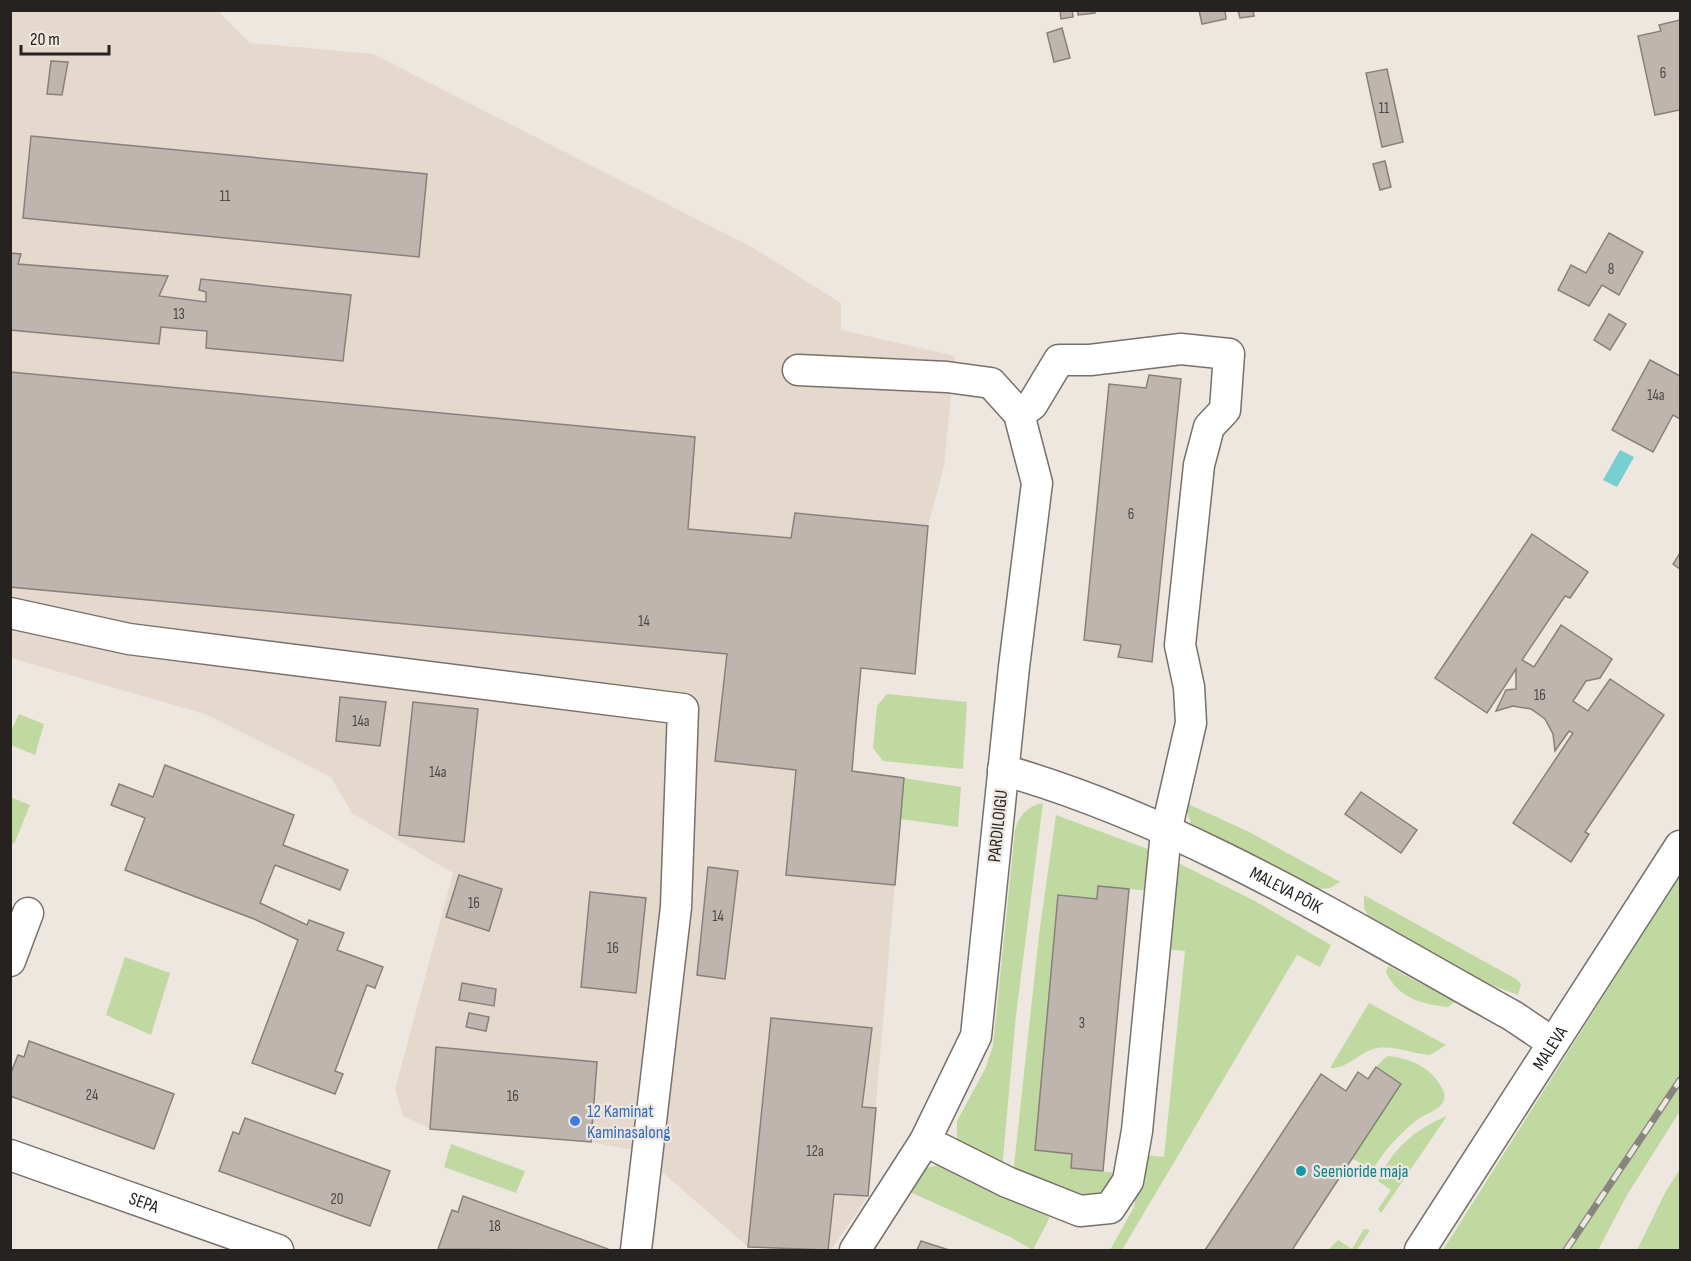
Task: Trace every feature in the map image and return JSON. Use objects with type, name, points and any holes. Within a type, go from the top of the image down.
[{"type":"street","points":[[925,1141],[1007,1182],[1080,1211],[1110,1208],[1128,1180],[1137,1131],[1166,832],[1191,723],[1189,687],[1180,645],[1199,465],[1209,428],[1225,410],[1229,354],[1181,349],[1090,360],[1059,360],[1032,405],[1019,414]]},
{"type":"street","name":"PARDILOIGU","points":[[798,370],[947,376],[991,383],[1019,414],[1037,483],[1003,770],[976,1036],[925,1141],[855,1251]]},
{"type":"street","points":[[10,613],[129,639],[683,709],[676,907],[636,1251]]},
{"type":"street","name":"MALEVA PÕIK","points":[[1003,770],[1051,784],[1166,832],[1251,872],[1513,1016],[1553,1043]]},
{"type":"street","name":"MALEVA","points":[[1420,1251],[1680,846]]},
{"type":"street","points":[[10,962],[28,914]]},
{"type":"street","name":"SEPA","points":[[10,1155],[278,1251]]},
{"type":"shaded area","points":[[10,11],[218,11],[250,43],[373,54],[755,249],[841,303],[841,330],[955,356],[944,466],[928,526],[915,674],[861,668],[852,771],[904,778],[868,1196],[831,1250],[748,1247],[638,1151],[591,1142],[430,1129],[403,1116],[395,1090],[453,873],[352,813],[331,777],[205,714],[11,658]]},
{"type":"green space","points":[[887,694],[967,702],[963,769],[883,761],[873,748],[877,706]]},
{"type":"green space","points":[[19,714],[44,724],[35,755],[11,745],[11,731]]},
{"type":"green space","points":[[904,778],[961,787],[958,827],[901,819]]},
{"type":"green space","points":[[10,797],[30,805],[14,844],[11,843]]},
{"type":"green space","points":[[1184,802],[1251,833],[1340,882],[1330,888],[1317,889],[1191,824]]},
{"type":"green space","points":[[1043,803],[1016,1015],[1002,1169],[963,1151],[957,1140],[957,1121],[985,1069],[993,1046],[1015,830],[1025,812]]},
{"type":"green space","points":[[1056,815],[1153,851],[1151,891],[1099,886],[1097,899],[1059,895],[1035,1150],[1072,1154],[1071,1168],[1119,1173],[1096,1203],[1013,1175],[1039,935]]},
{"type":"green space","points":[[1172,860],[1253,900],[1331,945],[1320,967],[1297,955],[1122,1250],[1110,1250],[1134,1207],[1143,1155],[1164,1157],[1185,951],[1167,949]]},
{"type":"green space","points":[[1680,875],[1680,1111],[1627,1195],[1598,1250],[1443,1250]]},
{"type":"green space","points":[[1364,895],[1516,979],[1521,984],[1518,995],[1486,983],[1370,919],[1364,908]]},
{"type":"green space","points":[[125,957],[170,973],[151,1035],[106,1015]]},
{"type":"green space","points":[[1388,966],[1455,1002],[1448,1007],[1411,998],[1391,981],[1386,972]]},
{"type":"green space","points":[[1369,1003],[1446,1045],[1430,1055],[1395,1048],[1373,1049],[1347,1064],[1330,1068]]},
{"type":"green space","points":[[1387,1056],[1412,1061],[1426,1069],[1442,1088],[1444,1099],[1439,1107],[1410,1125],[1387,1149],[1373,1169],[1351,1158],[1401,1084],[1376,1067]]},
{"type":"green space","points":[[1447,1116],[1381,1213],[1378,1209],[1391,1190],[1378,1181],[1390,1159],[1415,1134]]},
{"type":"green space","points":[[451,1144],[525,1171],[516,1193],[444,1167]]},
{"type":"green space","points":[[944,1164],[1048,1214],[1049,1219],[1033,1250],[1010,1237],[910,1192],[926,1168]]},
{"type":"green space","points":[[1680,1169],[1680,1250],[1637,1250],[1666,1191]]},
{"type":"green space","points":[[1364,1229],[1370,1230],[1357,1250],[1328,1250],[1338,1240],[1352,1249]]},
{"type":"water","points":[[1620,450],[1634,457],[1617,487],[1603,480]]},
{"type":"building","points":[[1060,10],[1072,10],[1073,17],[1061,19]]},
{"type":"building","points":[[1078,10],[1095,10],[1095,13],[1078,15]]},
{"type":"building","points":[[1199,10],[1225,10],[1226,19],[1202,24]]},
{"type":"building","points":[[1238,10],[1253,10],[1254,16],[1240,18]]},
{"type":"building","points":[[1680,20],[1680,110],[1655,115],[1638,36],[1661,31],[1659,25]]},
{"type":"building","points":[[1062,28],[1070,58],[1054,62],[1047,33]]},
{"type":"building","points":[[51,61],[68,62],[62,95],[47,94]]},
{"type":"building","points":[[1387,69],[1403,142],[1382,147],[1366,73]]},
{"type":"building","points":[[31,136],[427,174],[419,257],[23,218]]},
{"type":"building","points":[[1385,161],[1391,187],[1380,190],[1373,164]]},
{"type":"building","points":[[1609,233],[1643,252],[1619,295],[1602,285],[1589,306],[1558,290],[1571,265],[1586,273]]},
{"type":"building","points":[[10,253],[21,254],[18,264],[168,276],[159,296],[206,302],[206,292],[199,290],[201,279],[351,295],[343,361],[206,348],[207,331],[161,327],[159,344],[10,330]]},
{"type":"building","points":[[1609,314],[1626,324],[1610,350],[1594,340]]},
{"type":"building","points":[[1650,360],[1680,376],[1680,419],[1673,415],[1653,452],[1612,430]]},
{"type":"building","points":[[10,372],[695,437],[688,529],[791,538],[795,513],[928,526],[915,674],[861,668],[856,722],[852,771],[904,778],[895,885],[786,875],[796,770],[715,761],[727,654],[10,587]]},
{"type":"building","points":[[1149,375],[1181,379],[1152,662],[1118,657],[1121,645],[1084,640],[1109,384],[1146,388]]},
{"type":"building","points":[[1532,534],[1588,572],[1570,598],[1565,596],[1522,660],[1534,667],[1561,625],[1612,659],[1600,678],[1586,681],[1573,701],[1588,711],[1610,679],[1664,715],[1585,832],[1589,834],[1571,862],[1513,823],[1573,733],[1569,731],[1555,751],[1553,734],[1545,719],[1531,709],[1513,706],[1496,711],[1506,690],[1516,689],[1516,669],[1487,713],[1435,678]]},
{"type":"building","points":[[1680,553],[1680,569],[1673,564]]},
{"type":"building","points":[[340,697],[386,702],[380,746],[336,741]]},
{"type":"building","points":[[413,702],[478,709],[464,842],[399,835]]},
{"type":"building","points":[[165,765],[294,815],[283,845],[348,870],[340,890],[275,865],[260,903],[307,925],[309,920],[344,933],[337,950],[383,967],[375,988],[367,985],[335,1071],[343,1074],[335,1094],[252,1063],[298,940],[254,919],[125,870],[145,818],[111,805],[119,784],[153,797]]},
{"type":"building","points":[[1361,792],[1417,830],[1401,853],[1345,814]]},
{"type":"building","points":[[708,867],[738,871],[725,979],[697,975]]},
{"type":"building","points":[[459,875],[502,889],[489,931],[446,917]]},
{"type":"building","points":[[1098,886],[1129,889],[1103,1171],[1071,1168],[1072,1154],[1035,1150],[1058,895],[1097,899]]},
{"type":"building","points":[[590,892],[646,898],[636,993],[581,987]]},
{"type":"building","points":[[462,983],[496,989],[494,1006],[459,1000]]},
{"type":"building","points":[[469,1013],[489,1017],[486,1031],[466,1027]]},
{"type":"building","points":[[771,1018],[872,1028],[862,1107],[876,1108],[868,1196],[834,1194],[828,1250],[748,1247]]},
{"type":"building","points":[[29,1041],[174,1094],[154,1149],[10,1096],[10,1075],[18,1055],[24,1057]]},
{"type":"building","points":[[436,1047],[597,1062],[591,1142],[430,1129]]},
{"type":"building","name":"Seenioride maja","points":[[1376,1067],[1401,1084],[1292,1250],[1205,1250],[1321,1074],[1346,1091],[1358,1072],[1368,1079]]},
{"type":"building","points":[[245,1118],[390,1171],[370,1226],[219,1171],[233,1132],[239,1134]]},
{"type":"building","points":[[463,1196],[608,1250],[438,1249],[452,1210],[458,1212]]},
{"type":"building","points":[[921,1241],[949,1250],[917,1250]]},
{"type":"railway","points":[[1566,1250],[1680,1080]]},
{"type":"place","name":"12 Kaminat Kaminasalong","points":[[575,1121]]},
{"type":"place","name":"Seenioride maja","points":[[1301,1171]]}]
